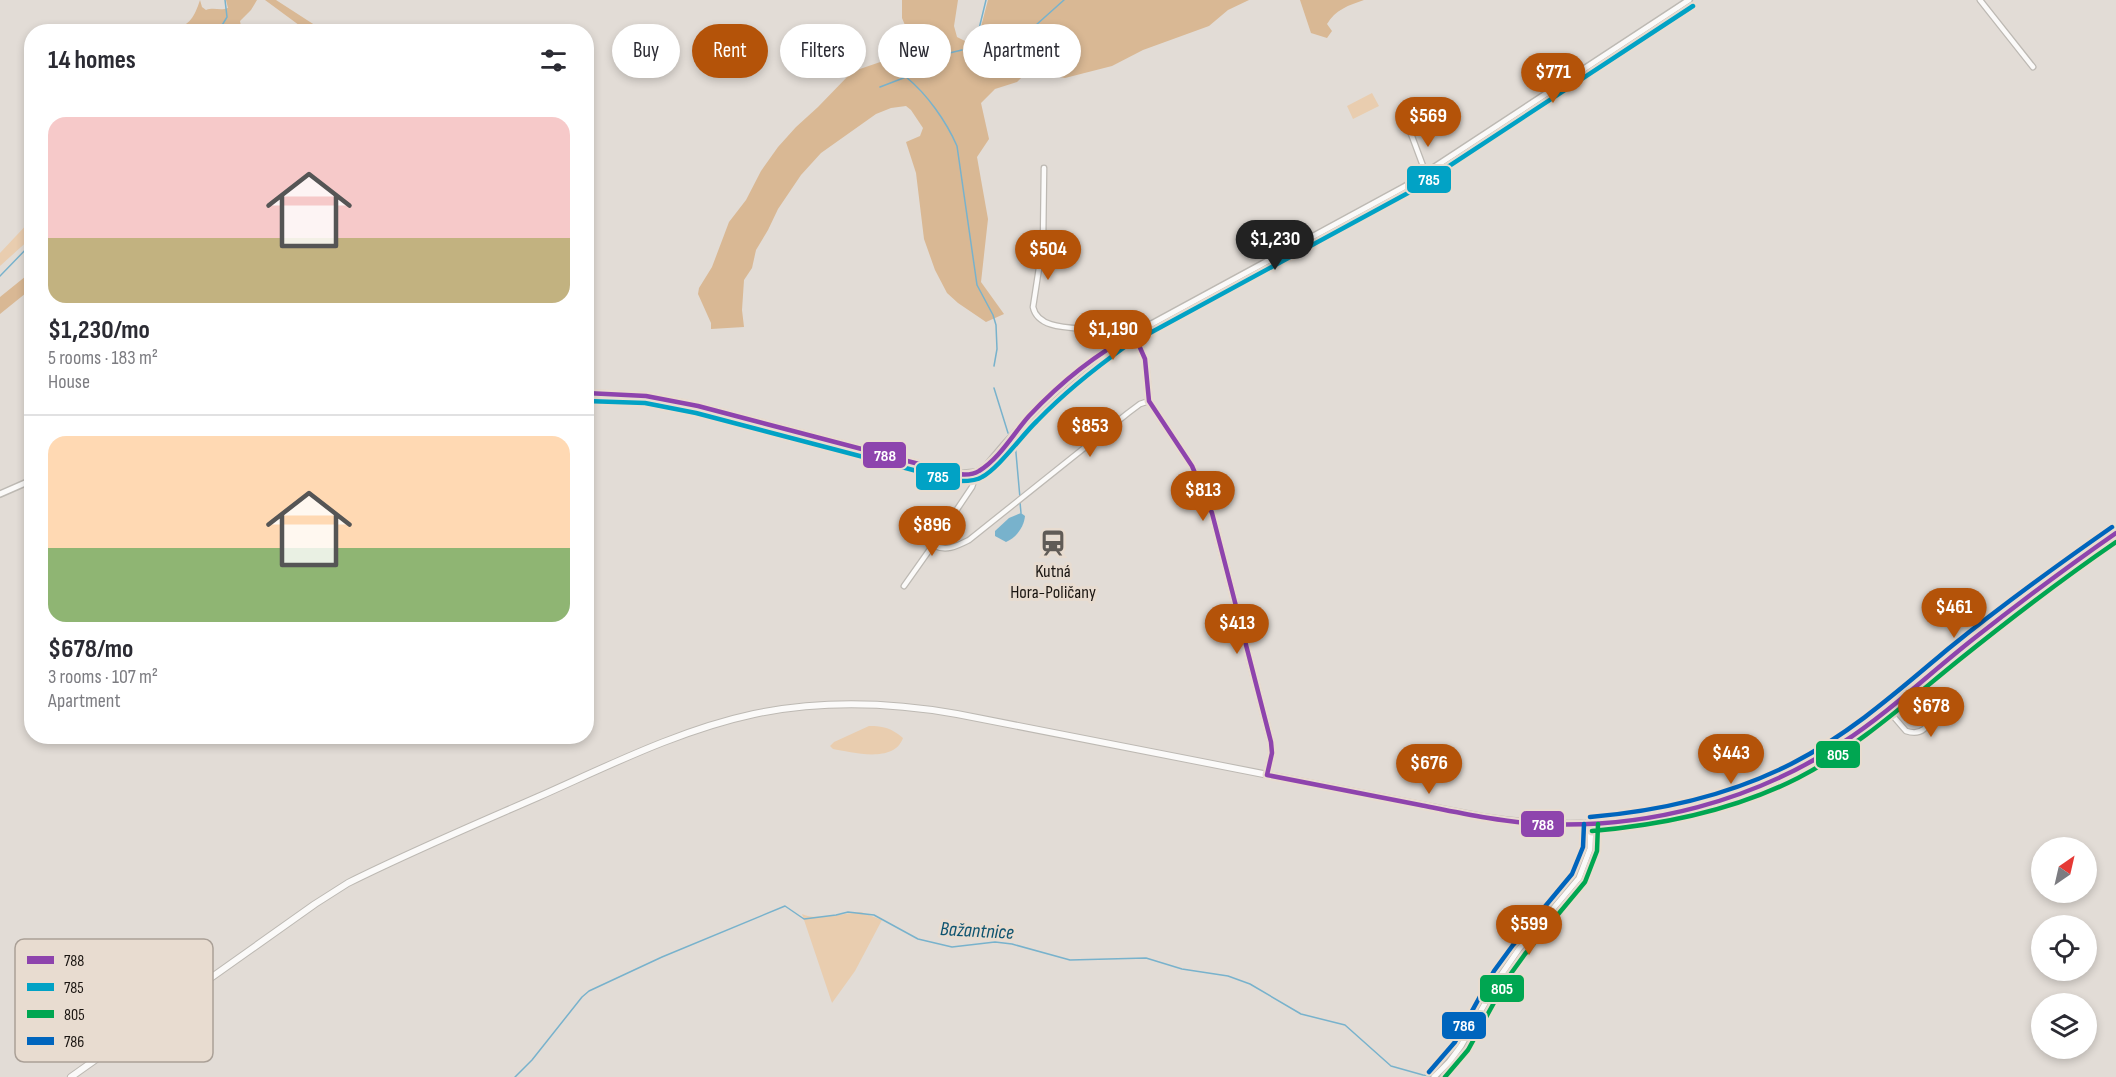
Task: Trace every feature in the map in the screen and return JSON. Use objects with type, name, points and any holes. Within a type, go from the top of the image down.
[{"type":"main road","points":[[213,976],[348,883],[673,739],[718,723],[789,708],[832,704],[907,706],[1506,821],[1591,824],[1657,817],[1700,807],[1743,794],[1782,777],[1819,758],[1854,735],[2036,590],[2116,533]]},
{"type":"main road","points":[[71,1077],[92,1062]]},
{"type":"street","points":[[594,393],[646,396],[698,406],[957,474],[977,472],[986,466],[1045,400],[1080,369],[1122,340],[1383,200],[1689,0]]},
{"type":"street","points":[[1980,0],[2033,67]]},
{"type":"street","points":[[1410,130],[1426,174]]},
{"type":"street","points":[[1044,168],[1043,236],[1034,313],[1040,319],[1054,324],[1098,330],[1122,340]]},
{"type":"street","points":[[1134,334],[1145,359],[1149,401],[1191,466],[1212,513],[1271,742],[1272,753],[1267,775]]},
{"type":"street","points":[[933,545],[940,549],[948,548],[969,540],[1134,408],[1149,401]]},
{"type":"street","points":[[904,586],[972,487],[977,472]]},
{"type":"street","points":[[0,494],[24,484]]},
{"type":"street","points":[[1887,710],[1906,731],[1918,733],[1926,728],[1930,721],[1930,712],[1914,688]]},
{"type":"street","points":[[1434,1077],[1461,1046],[1501,975],[1519,950],[1579,878],[1590,849],[1591,824]]},
{"type":"shaded area","points":[[200,0],[202,7],[206,10],[228,8],[226,0],[257,0],[240,21],[241,24],[185,24],[196,11]]},
{"type":"shaded area","points":[[265,0],[276,0],[313,24],[298,24]]},
{"type":"shaded area","points":[[902,0],[958,0],[954,26],[957,37],[963,40],[963,78],[1021,78],[1017,82],[995,89],[981,103],[989,139],[977,157],[988,219],[981,282],[1004,314],[986,322],[947,293],[935,270],[924,239],[916,173],[906,142],[920,136],[923,128],[906,106],[891,108],[876,114],[821,153],[801,175],[778,209],[756,250],[752,268],[744,280],[742,310],[744,327],[711,329],[711,323],[698,294],[699,288],[712,267],[729,222],[746,200],[761,171],[796,127],[846,78],[866,78],[866,67],[878,63],[878,78],[951,78],[951,24],[904,24],[902,18]]},
{"type":"shaded area","points":[[988,0],[1249,0],[1228,10],[1209,26],[1143,50],[1112,66],[1081,74],[1081,24],[982,24]]},
{"type":"shaded area","points":[[1300,0],[1364,0],[1334,15],[1327,24],[1332,31],[1327,38],[1311,33]]},
{"type":"shaded area","points":[[1372,93],[1379,106],[1353,119],[1347,106]]},
{"type":"shaded area","points":[[24,227],[24,244],[0,266],[0,253]]},
{"type":"shaded area","points":[[24,278],[24,295],[0,314],[0,297]]},
{"type":"shaded area","points":[[869,726],[887,728],[903,738],[898,746],[882,754],[850,752],[833,749],[830,746],[834,742]]},
{"type":"shaded area","points":[[861,912],[882,920],[855,971],[832,1003],[802,914],[822,917]]},
{"type":"water","points":[[1021,513],[1025,516],[1023,524],[1013,538],[1006,542],[995,536],[995,531],[1009,518]]},
{"type":"waterway","points":[[223,24],[227,17],[225,0]]},
{"type":"waterway","points":[[986,0],[978,33],[981,46],[989,51],[1017,42],[1064,0]]},
{"type":"waterway","points":[[962,50],[941,55],[906,77],[935,109],[957,146],[977,285],[996,325],[997,349],[994,366]]},
{"type":"waterway","points":[[880,87],[903,78]]},
{"type":"waterway","points":[[0,276],[24,251]]},
{"type":"waterway","points":[[994,388],[1008,433]]},
{"type":"waterway","points":[[1015,442],[1020,498]]},
{"type":"waterway","points":[[1020,502],[1021,513]]},
{"type":"waterway","name":"Bažantnice","points":[[515,1077],[589,991],[662,957],[785,906],[804,919],[848,912],[874,915],[918,939],[952,947],[995,942],[1012,944],[1070,960],[1146,958],[1182,969],[1228,976],[1250,984],[1301,1014],[1345,1025],[1391,1066],[1432,1076]]},
{"type":"transit line","name":"785","points":[[594,401],[645,403],[696,413],[955,481],[979,479],[989,473],[1058,401],[1126,346],[1408,193],[1693,6]]},
{"type":"transit line","name":"788","points":[[1134,334],[1145,359],[1149,401],[1192,466],[1212,513],[1271,742],[1272,753],[1267,775]]},
{"type":"transit line","name":"788","points":[[594,393],[646,396],[698,406],[957,474],[969,474],[987,466],[1029,416],[1065,381],[1091,360],[1134,334]]},
{"type":"transit line","name":"786","points":[[1590,817],[1642,811],[1718,793],[1767,775],[1813,752],[1873,711],[1988,617],[2112,527]]},
{"type":"transit line","name":"788","points":[[1267,775],[1465,814],[1526,823],[1620,822],[1698,807],[1772,781],[1842,743],[1892,706],[2007,612],[2116,533]]},
{"type":"transit line","name":"805","points":[[1592,831],[1645,825],[1723,808],[1773,790],[1820,766],[1862,738],[2017,614],[2116,542]]},
{"type":"transit line","name":"786","points":[[1429,1072],[1455,1042],[1494,971],[1572,874],[1583,847],[1584,824]]},
{"type":"transit line","name":"805","points":[[1445,1077],[1468,1050],[1507,979],[1585,882],[1597,851],[1598,824]]},
{"type":"place","name":"Kutná Hora-Poličany","points":[[1053,543]]}]
